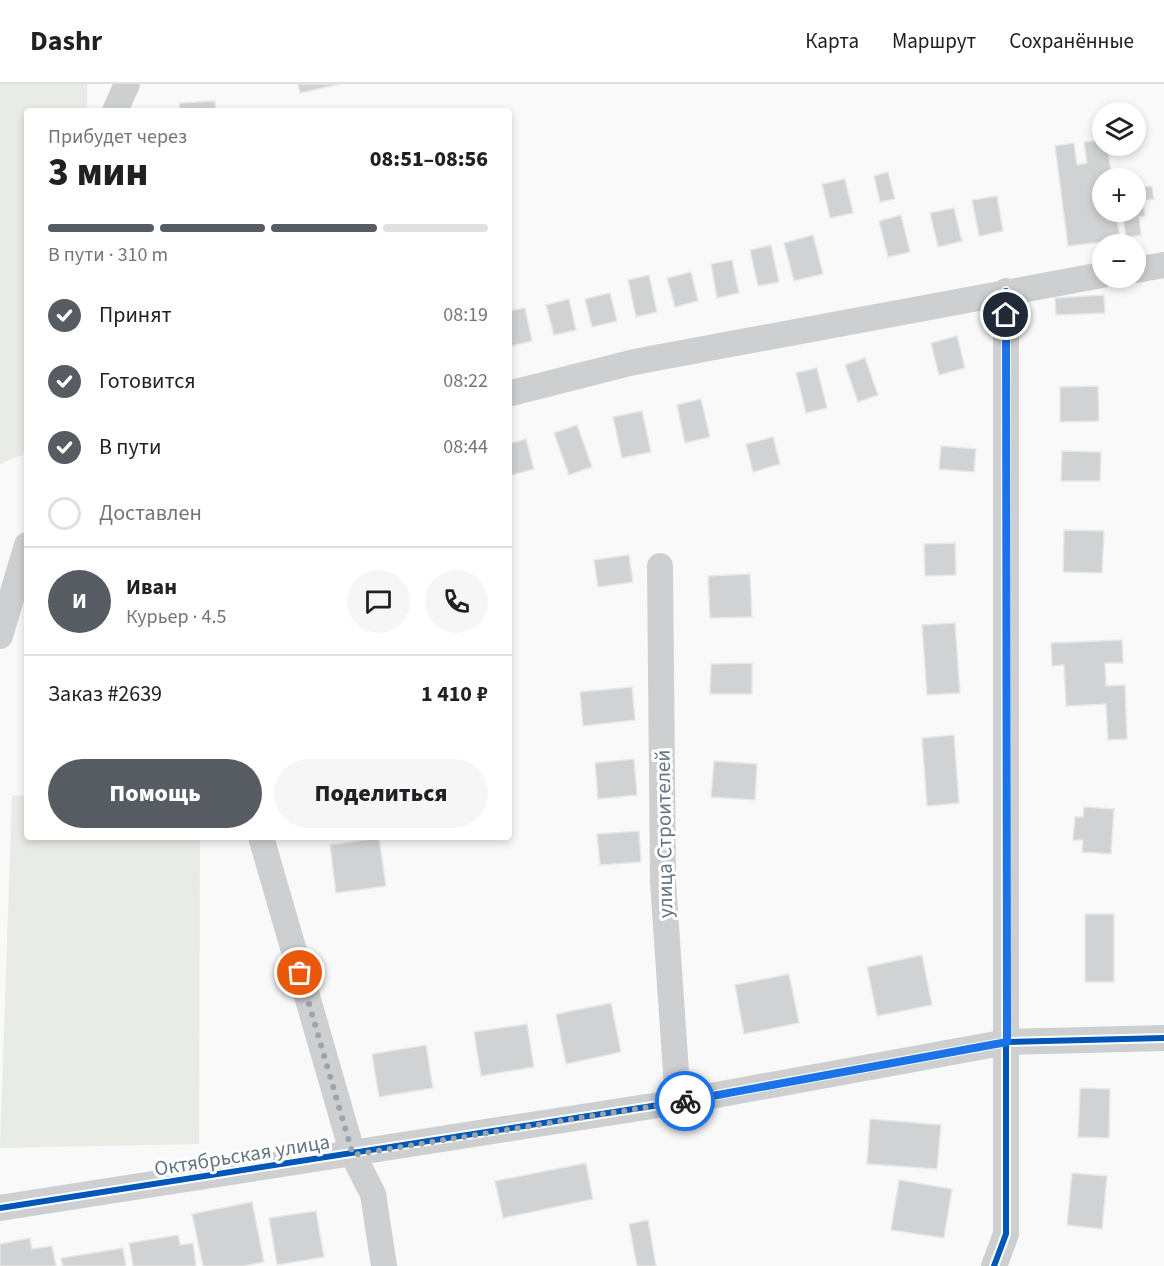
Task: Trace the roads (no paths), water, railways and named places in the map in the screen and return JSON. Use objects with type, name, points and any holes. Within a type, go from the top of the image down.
[{"type":"street","points":[[116,108],[127,84]]},
{"type":"street","points":[[1146,268],[1164,265]]},
{"type":"street","points":[[512,393],[634,362],[1092,277]]},
{"type":"street","points":[[994,1266],[1006,1234],[1006,291]]},
{"type":"street","points":[[0,636],[24,555]]},
{"type":"street","name":"улица Строителей","points":[[660,566],[663,882],[678,1102]]},
{"type":"street","points":[[262,840],[353,1155],[373,1194],[384,1266]]},
{"type":"street","name":"Октябрьская улица","points":[[0,1208],[353,1155],[678,1102],[1007,1042],[1164,1038]]}]
